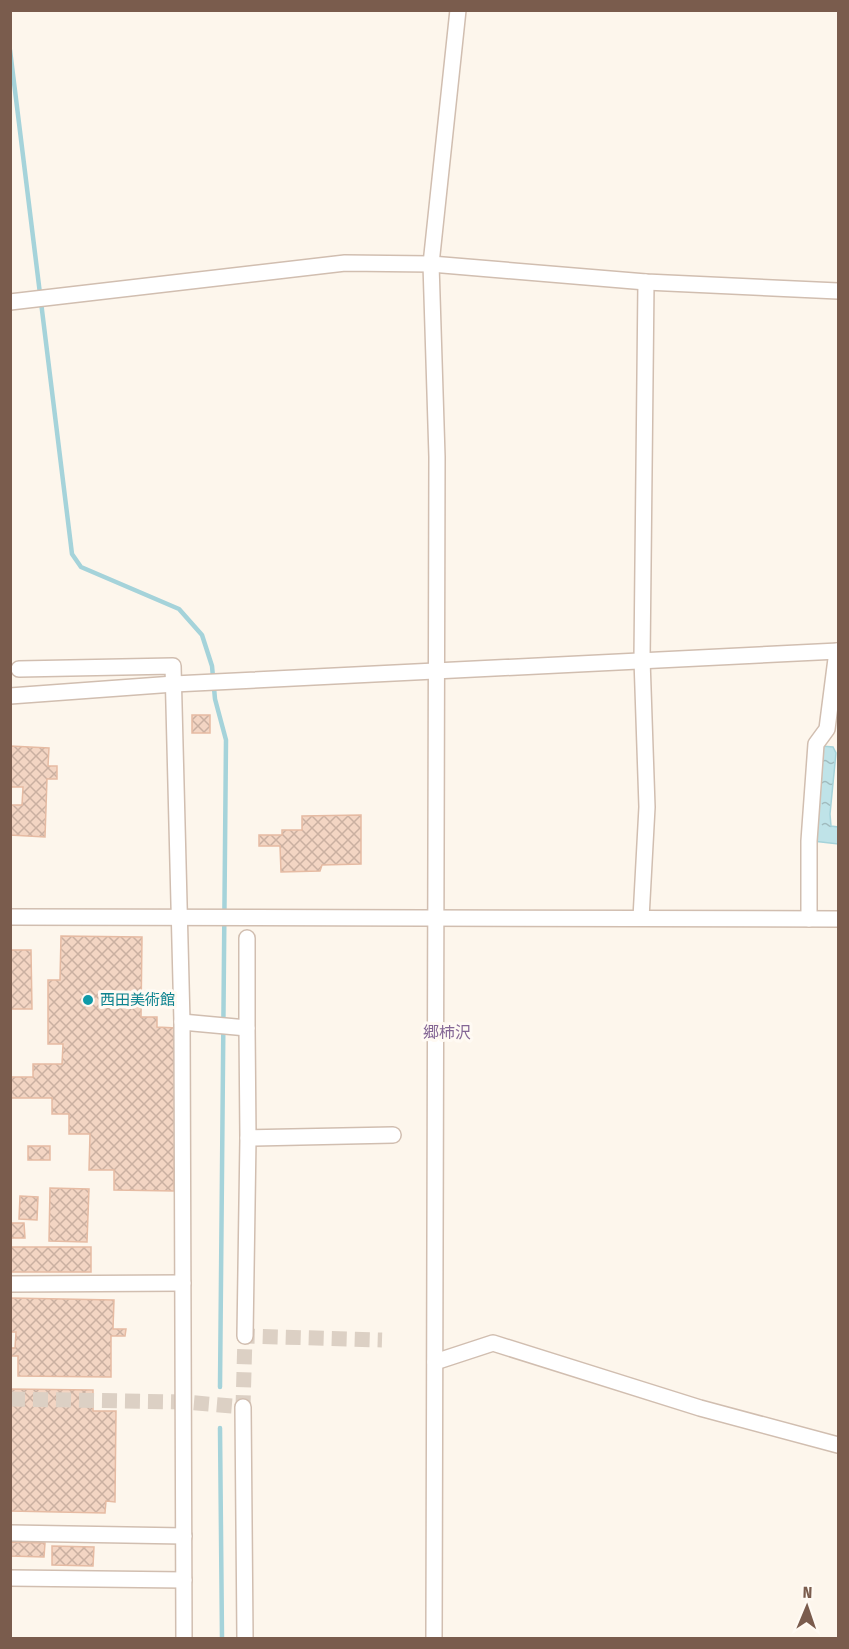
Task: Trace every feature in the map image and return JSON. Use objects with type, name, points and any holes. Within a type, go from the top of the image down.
[{"type":"street","points":[[434,1638],[435,918],[438,672],[437,457],[431,264],[458,10]]},
{"type":"street","points":[[10,302],[345,263],[431,264],[646,282],[838,291]]},
{"type":"street","points":[[641,918],[647,807],[642,659],[646,282]]},
{"type":"street","points":[[10,696],[174,684],[838,651],[833,729],[816,744],[809,841],[808,919]]},
{"type":"street","points":[[19,669],[173,666],[182,1022],[184,1638]]},
{"type":"street","points":[[10,917],[838,919]]},
{"type":"street","points":[[245,1336],[248,1138],[247,938]]},
{"type":"street","points":[[182,1022],[247,1028]]},
{"type":"street","points":[[248,1138],[393,1135]]},
{"type":"street","points":[[10,1284],[183,1283]]},
{"type":"street","points":[[435,1362],[493,1343],[700,1408],[838,1445]]},
{"type":"street","points":[[243,1407],[245,1638]]},
{"type":"street","points":[[10,1533],[184,1536]]},
{"type":"street","points":[[10,1578],[184,1580]]},
{"type":"water","points":[[821,746],[833,747],[836,753],[830,814],[831,826],[838,827],[838,844],[813,841]]},
{"type":"building","points":[[192,715],[210,715],[210,733],[192,733]]},
{"type":"building","points":[[10,746],[49,748],[48,766],[57,766],[57,779],[47,779],[45,837],[10,835],[10,805],[22,805],[23,787],[10,787]]},
{"type":"building","points":[[361,815],[361,864],[322,865],[320,871],[281,872],[280,846],[259,846],[259,835],[282,835],[282,830],[302,830],[302,816]]},
{"type":"building","points":[[61,936],[142,937],[141,1017],[157,1017],[157,1027],[176,1028],[174,1191],[114,1190],[114,1170],[89,1170],[90,1134],[69,1134],[69,1114],[52,1114],[52,1098],[10,1098],[10,1077],[33,1077],[33,1064],[62,1064],[63,1044],[48,1044],[48,980],[60,980]]},
{"type":"building","points":[[10,950],[31,950],[32,1009],[10,1009]]},
{"type":"building","points":[[28,1146],[50,1146],[50,1160],[28,1160]]},
{"type":"building","points":[[50,1188],[89,1189],[87,1242],[49,1241]]},
{"type":"building","points":[[20,1196],[38,1197],[37,1220],[19,1219]]},
{"type":"building","points":[[10,1223],[24,1223],[25,1238],[10,1238]]},
{"type":"building","points":[[10,1247],[91,1247],[91,1272],[10,1272]]},
{"type":"building","points":[[10,1298],[114,1300],[113,1329],[126,1329],[125,1336],[111,1336],[111,1377],[18,1376],[18,1356],[10,1356],[10,1348],[15,1348],[16,1332],[10,1332]]},
{"type":"building","points":[[10,1389],[93,1390],[93,1411],[116,1411],[115,1502],[106,1501],[105,1513],[10,1511]]},
{"type":"building","points":[[10,1542],[45,1543],[44,1557],[10,1556]]},
{"type":"building","points":[[52,1546],[94,1547],[93,1566],[52,1565]]},
{"type":"waterway","points":[[10,50],[72,554],[81,567],[179,609],[202,635],[212,666],[215,699],[226,740],[220,1387]]},
{"type":"waterway","points":[[220,1428],[222,1638]]},
{"type":"tunnel","points":[[10,1399],[184,1402],[243,1407],[245,1336],[382,1340]]},
{"type":"place","name":"西田美術館","points":[[88,1000]]},
{"type":"district","name":"郷柿沢","points":[[447,1032]]}]
